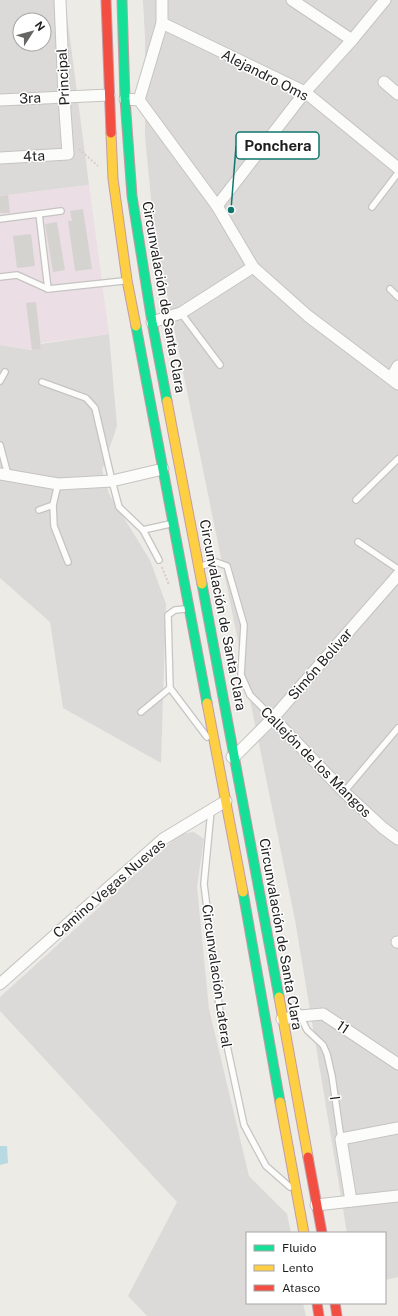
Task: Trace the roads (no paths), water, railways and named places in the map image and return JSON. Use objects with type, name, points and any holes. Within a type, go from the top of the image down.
[{"type":"highway","points":[[106,0],[113,179],[128,280],[219,762],[304,1232]]},
{"type":"highway","name":"Circunvalación de Santa Clara","points":[[122,0],[125,100],[132,196],[152,322],[235,756],[322,1232]]},
{"type":"highway","points":[[317,1304],[319,1316]]},
{"type":"highway","points":[[335,1304],[337,1316]]},
{"type":"street","name":"Principal","points":[[60,0],[68,154]]},
{"type":"street","points":[[139,100],[162,23],[162,0]]},
{"type":"street","points":[[292,0],[352,40]]},
{"type":"street","points":[[216,206],[305,92],[352,40],[385,0]]},
{"type":"street","name":"Alejandro Oms","points":[[162,23],[305,92],[398,168]]},
{"type":"street","points":[[384,82],[398,94]]},
{"type":"street","name":"3ra","points":[[0,100],[109,95]]},
{"type":"street","points":[[125,100],[139,100]]},
{"type":"street","points":[[139,100],[216,206],[253,267],[308,316],[394,381],[398,366]]},
{"type":"street","name":"4ta","points":[[0,158],[68,154]]},
{"type":"street","points":[[152,322],[181,313],[253,267]]},
{"type":"street","points":[[4,475],[58,484],[112,481],[164,469]]},
{"type":"street","name":"Simón Bolivar","points":[[219,762],[235,756],[273,718],[398,575]]},
{"type":"street","name":"Callejón de los Mangos","points":[[273,718],[344,792],[382,828],[398,839]]},
{"type":"street","name":"Camino Vegas Nuevas","points":[[0,984],[163,839],[226,801]]},
{"type":"street","name":"11","points":[[282,1019],[323,1014],[398,1064]]},
{"type":"street","points":[[341,1139],[398,1128]]},
{"type":"street","name":"I","points":[[341,1139],[351,1201]]},
{"type":"street","points":[[316,1205],[398,1196]]},
{"type":"lane","points":[[372,207],[398,173]]},
{"type":"lane","points":[[0,219],[61,211]]},
{"type":"lane","points":[[38,214],[48,289]]},
{"type":"lane","points":[[0,277],[17,275],[48,289],[128,280]]},
{"type":"lane","points":[[390,289],[398,297]]},
{"type":"lane","points":[[181,313],[220,365]]},
{"type":"lane","points":[[0,381],[5,372]]},
{"type":"lane","points":[[42,382],[86,398],[95,408],[119,507],[142,530],[159,560]]},
{"type":"lane","points":[[0,445],[4,475]]},
{"type":"lane","points":[[356,500],[398,459]]},
{"type":"lane","points":[[58,484],[53,505],[54,526],[68,562]]},
{"type":"lane","points":[[39,510],[53,505]]},
{"type":"lane","points":[[142,530],[174,524]]},
{"type":"lane","points":[[358,542],[398,569]]},
{"type":"lane","name":"Callejón de los Mangos","points":[[199,566],[216,562],[227,566],[244,625],[241,675],[250,695],[273,718]]},
{"type":"lane","points":[[190,608],[175,610],[168,615],[170,688],[216,749]]},
{"type":"lane","points":[[142,712],[170,688]]},
{"type":"lane","points":[[344,792],[398,728]]},
{"type":"lane","name":"Circunvalación Lateral","points":[[211,811],[204,884],[220,1013],[244,1125],[266,1166],[296,1193]]},
{"type":"lane","name":"I","points":[[295,1005],[307,1030],[323,1045],[327,1054],[332,1076],[341,1139]]},
{"type":"water","points":[[0,1146],[7,1146],[8,1163],[0,1165]]},
{"type":"place","name":"Ponchera","points":[[231,210]]}]
